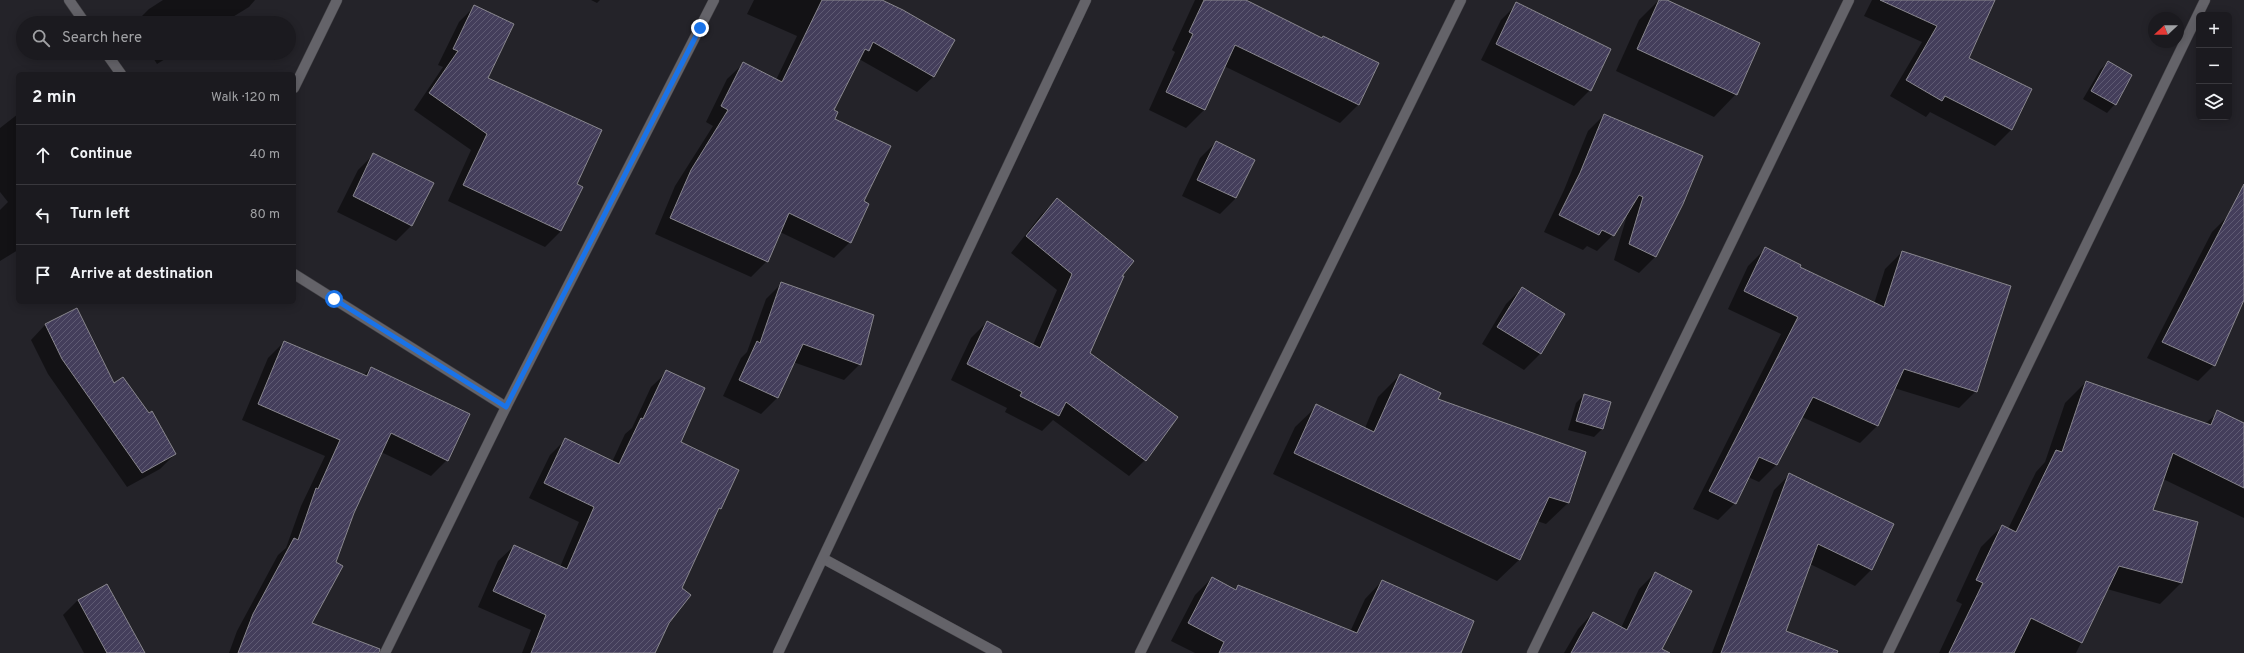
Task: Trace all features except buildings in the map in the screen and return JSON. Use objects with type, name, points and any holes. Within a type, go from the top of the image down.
[{"type":"street","points":[[69,0],[80,16]]},
{"type":"street","points":[[296,84],[337,0]]},
{"type":"street","points":[[385,653],[506,407],[714,0]]},
{"type":"street","points":[[778,653],[824,559],[1086,0]]},
{"type":"street","points":[[1140,653],[1461,0]]},
{"type":"street","points":[[1532,653],[1849,0]]},
{"type":"street","points":[[1888,653],[2205,0]]},
{"type":"street","points":[[111,60],[119,72]]},
{"type":"street","points":[[296,275],[506,407]]},
{"type":"street","points":[[824,559],[997,653]]},
{"type":"route","points":[[334,299],[506,407],[700,28]]}]
